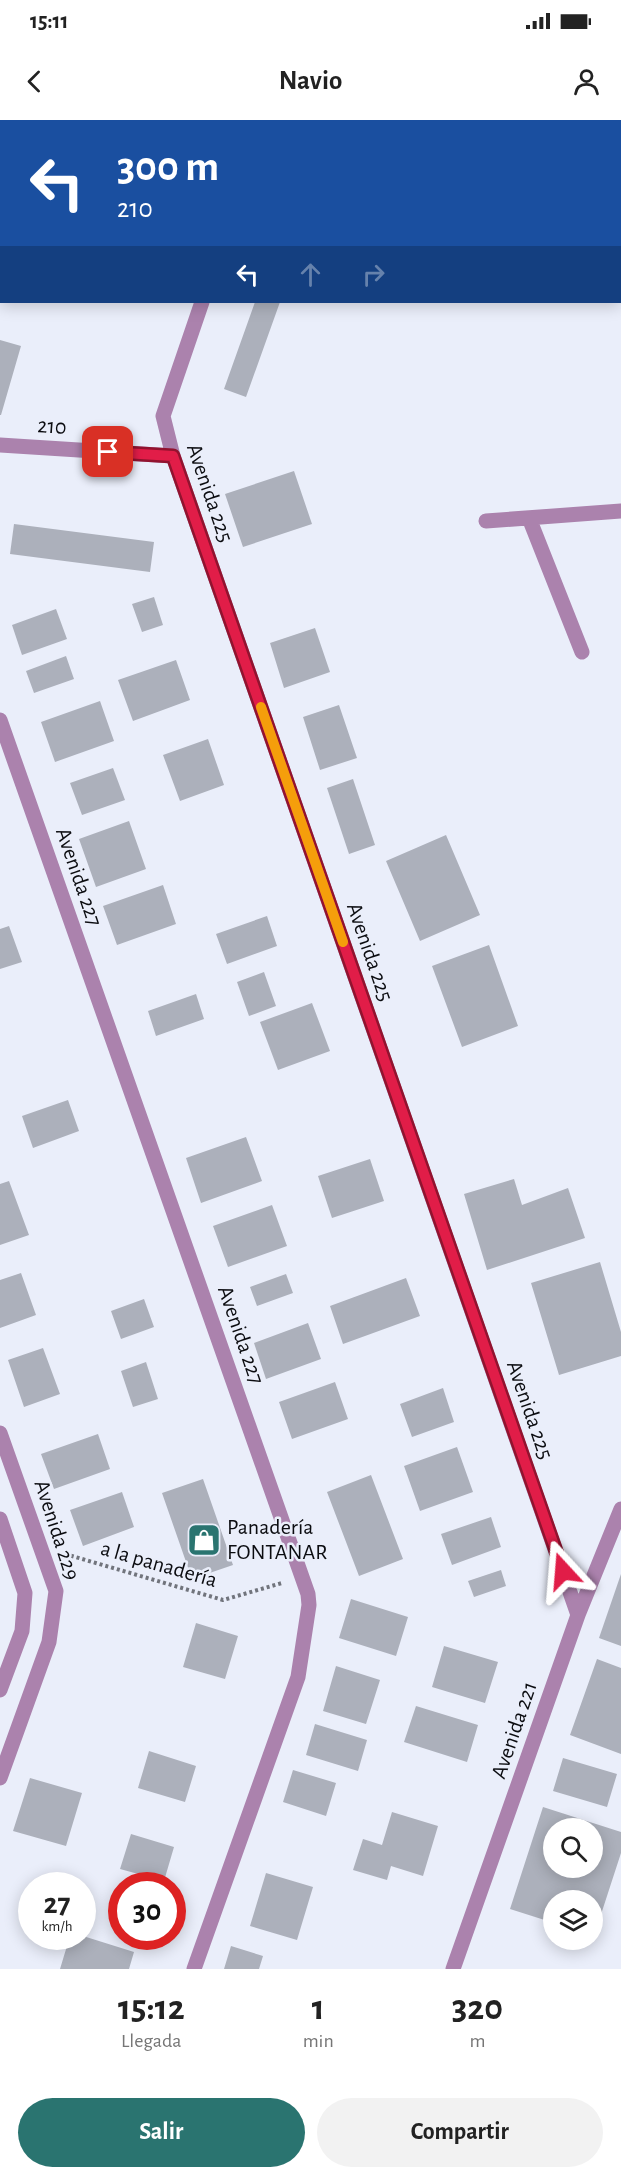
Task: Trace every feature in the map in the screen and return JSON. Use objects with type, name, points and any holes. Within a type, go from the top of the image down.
[{"type":"street","name":"Avenida 225","points":[[202,303],[163,416],[173,456],[578,1615]]},
{"type":"street","name":"210","points":[[0,445],[173,456]]},
{"type":"street","points":[[486,521],[621,511]]},
{"type":"street","points":[[529,518],[582,652]]},
{"type":"street","name":"Avenida 227","points":[[0,720],[302,1577],[309,1605],[298,1677],[195,1969]]},
{"type":"street","name":"Avenida 229","points":[[0,1433],[56,1592],[49,1642],[0,1778]]},
{"type":"street","name":"Avenida 221","points":[[453,1969],[578,1615],[621,1509]]},
{"type":"street","points":[[0,1519],[25,1593],[22,1631],[0,1690]]},
{"type":"path","name":"a la panadería","points":[[41,1547],[223,1600],[302,1577]]},
{"type":"building","points":[[255,303],[280,303],[246,397],[224,389]]},
{"type":"building","points":[[0,340],[21,346],[1,415],[0,415]]},
{"type":"building","points":[[294,471],[312,524],[243,547],[225,494]]},
{"type":"building","points":[[14,524],[154,542],[150,572],[10,554]]},
{"type":"building","points":[[154,597],[163,625],[142,632],[132,604]]},
{"type":"building","points":[[56,609],[67,639],[22,655],[12,625]]},
{"type":"building","points":[[315,628],[330,672],[284,688],[270,643]]},
{"type":"building","points":[[66,656],[74,679],[34,693],[26,671]]},
{"type":"building","points":[[176,660],[190,700],[133,721],[118,680]]},
{"type":"building","points":[[100,701],[114,741],[55,762],[41,722]]},
{"type":"building","points":[[339,705],[357,758],[320,770],[303,717]]},
{"type":"building","points":[[208,739],[224,785],[180,801],[163,755]]},
{"type":"building","points":[[113,768],[125,800],[82,815],[70,783]]},
{"type":"building","points":[[353,779],[375,845],[349,854],[327,788]]},
{"type":"building","points":[[129,821],[146,869],[96,887],[79,839]]},
{"type":"building","points":[[446,835],[480,915],[420,941],[386,861]]},
{"type":"building","points":[[163,885],[176,924],[117,945],[103,906]]},
{"type":"building","points":[[267,916],[277,946],[227,964],[216,934]]},
{"type":"building","points":[[9,926],[22,962],[0,969],[0,929]]},
{"type":"building","points":[[489,945],[518,1026],[462,1047],[432,966]]},
{"type":"building","points":[[264,972],[276,1006],[249,1016],[237,982]]},
{"type":"building","points":[[196,994],[204,1019],[156,1036],[148,1011]]},
{"type":"building","points":[[312,1003],[330,1051],[278,1070],[260,1022]]},
{"type":"building","points":[[68,1100],[79,1131],[33,1148],[22,1116]]},
{"type":"building","points":[[246,1137],[262,1181],[201,1203],[186,1158]]},
{"type":"building","points":[[370,1159],[384,1201],[332,1218],[318,1176]]},
{"type":"building","points":[[514,1179],[522,1205],[568,1188],[585,1238],[487,1270],[464,1194]]},
{"type":"building","points":[[9,1181],[29,1235],[0,1245],[0,1184]]},
{"type":"building","points":[[272,1205],[287,1246],[228,1267],[213,1226]]},
{"type":"building","points":[[600,1262],[621,1332],[621,1356],[559,1375],[531,1283]]},
{"type":"building","points":[[21,1273],[36,1315],[0,1328],[0,1280]]},
{"type":"building","points":[[286,1274],[293,1293],[257,1306],[250,1287]]},
{"type":"building","points":[[406,1278],[420,1316],[343,1344],[330,1306]]},
{"type":"building","points":[[144,1299],[154,1327],[121,1339],[111,1311]]},
{"type":"building","points":[[308,1323],[321,1359],[266,1379],[254,1343]]},
{"type":"building","points":[[43,1348],[60,1394],[24,1407],[8,1360]]},
{"type":"building","points":[[146,1362],[158,1399],[133,1407],[121,1371]]},
{"type":"building","points":[[335,1382],[348,1419],[292,1439],[279,1402]]},
{"type":"building","points":[[443,1388],[454,1422],[412,1437],[400,1404]]},
{"type":"building","points":[[98,1434],[110,1469],[54,1489],[41,1454]]},
{"type":"building","points":[[457,1447],[473,1492],[420,1511],[404,1466]]},
{"type":"building","points":[[371,1475],[403,1559],[359,1576],[327,1492]]},
{"type":"building","points":[[203,1479],[233,1565],[192,1579],[162,1493]]},
{"type":"building","points":[[122,1492],[134,1527],[83,1546],[70,1510]]},
{"type":"building","points":[[491,1517],[501,1547],[452,1565],[441,1534]]},
{"type":"building","points":[[501,1570],[506,1586],[474,1597],[468,1581]]},
{"type":"building","points":[[621,1574],[621,1646],[599,1638]]},
{"type":"building","points":[[351,1599],[408,1617],[396,1656],[339,1638]]},
{"type":"building","points":[[196,1623],[238,1636],[225,1679],[183,1667]]},
{"type":"building","points":[[444,1646],[498,1662],[485,1703],[432,1687]]},
{"type":"building","points":[[597,1659],[621,1668],[621,1754],[570,1735]]},
{"type":"building","points":[[336,1666],[380,1680],[366,1724],[323,1711]]},
{"type":"building","points":[[416,1706],[478,1725],[467,1762],[404,1742]]},
{"type":"building","points":[[315,1724],[367,1740],[358,1771],[306,1755]]},
{"type":"building","points":[[149,1751],[196,1766],[185,1802],[138,1788]]},
{"type":"building","points":[[563,1758],[617,1774],[607,1807],[553,1791]]},
{"type":"building","points":[[293,1770],[336,1783],[326,1816],[283,1802]]},
{"type":"building","points":[[30,1778],[82,1793],[66,1846],[13,1831]]},
{"type":"building","points":[[543,1807],[577,1818],[543,1818],[543,1878],[603,1878],[603,1826],[621,1832],[621,1853],[603,1908],[603,1890],[543,1890],[543,1920],[510,1909]]},
{"type":"building","points":[[392,1812],[438,1826],[423,1876],[391,1866],[387,1880],[353,1870],[363,1839],[382,1845]]},
{"type":"building","points":[[131,1834],[174,1847],[167,1872],[131,1872],[120,1869]]},
{"type":"building","points":[[266,1873],[313,1887],[297,1940],[250,1926]]},
{"type":"building","points":[[96,1940],[108,1944],[108,1950],[134,1952],[129,1969],[60,1969],[66,1950],[96,1950]]},
{"type":"building","points":[[231,1946],[263,1956],[259,1969],[224,1969]]},
{"type":"slow traffic","points":[[261,707],[343,942]]},
{"type":"place","name":"Panadería FONTANAR","points":[[204,1540]]},
{"type":"route","points":[[108,452],[173,456],[563,1571]]}]
